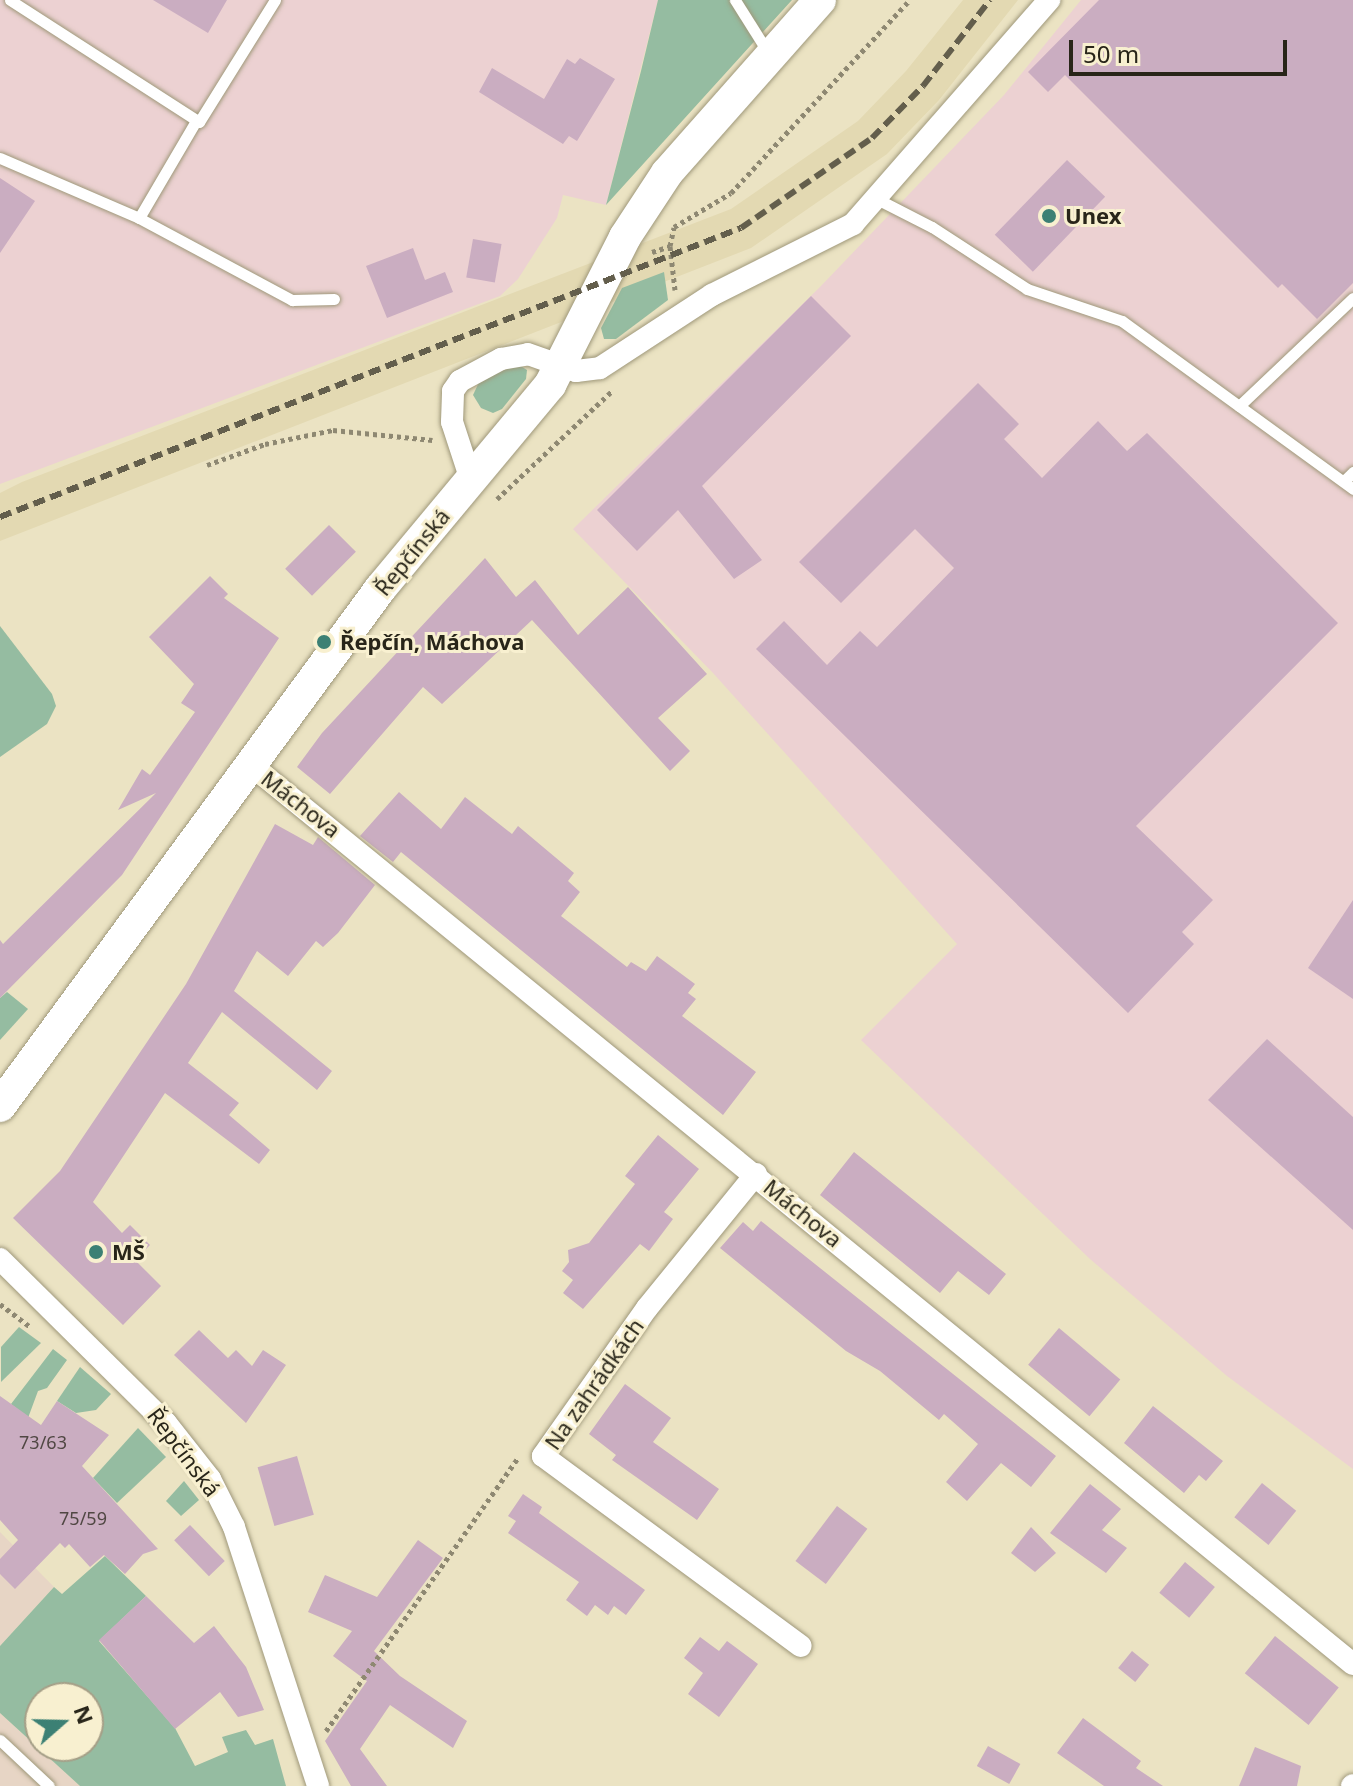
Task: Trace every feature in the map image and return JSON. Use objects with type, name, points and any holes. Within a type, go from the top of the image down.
[{"type":"street","name":"Řepčínská","points":[[0,1106],[261,773],[380,589],[561,366],[644,205],[691,142],[820,0]]},
{"type":"street","points":[[471,480],[458,444],[450,404],[460,381],[515,355],[541,356],[561,366],[587,371],[613,362],[712,295],[853,224],[879,200],[1049,0]]},
{"type":"street","name":"Máchova","points":[[261,773],[1353,1664]]},
{"type":"street","name":"Na zahrádkách","points":[[756,1174],[647,1308],[543,1456],[801,1646]]},
{"type":"street","name":"Řepčínská","points":[[0,1259],[166,1423],[210,1479],[239,1541],[317,1786]]},
{"type":"lane","points":[[10,0],[196,121]]},
{"type":"lane","points":[[139,218],[196,121],[275,0]]},
{"type":"lane","points":[[735,0],[770,54]]},
{"type":"lane","points":[[0,158],[139,218],[292,300],[334,299]]},
{"type":"lane","points":[[879,200],[932,227],[1027,289],[1122,321],[1350,481]]},
{"type":"lane","points":[[1239,406],[1353,298]]},
{"type":"lane","points":[[0,1740],[49,1786]]},
{"type":"path","points":[[676,297],[670,246],[674,227],[731,193],[910,0]]},
{"type":"path","points":[[488,507],[600,403]]},
{"type":"path","points":[[207,465],[265,444],[333,430],[458,444]]},
{"type":"path","points":[[0,1304],[40,1332]]},
{"type":"shaded area","points":[[0,0],[658,0],[606,205],[563,195],[557,218],[518,279],[500,296],[0,484]]},
{"type":"shaded area","points":[[963,0],[1018,0],[939,100],[887,154],[751,248],[0,541],[0,493],[22,482],[731,209],[858,121],[906,71]]},
{"type":"shaded area","points":[[1081,0],[1353,0],[1353,1469],[1227,1376],[1090,1259],[861,1040],[957,944],[713,673],[573,529],[820,287],[1004,95]]},
{"type":"shaded area","points":[[0,1532],[54,1587],[0,1646]]},
{"type":"shaded area","points":[[0,1713],[24,1735],[24,1762],[54,1762],[80,1786],[0,1786]]},
{"type":"green space","points":[[658,0],[792,0],[606,205],[641,71]]},
{"type":"green space","points":[[664,272],[668,300],[616,339],[604,339],[601,328],[622,288]]},
{"type":"green space","points":[[519,365],[527,370],[526,379],[502,409],[493,413],[481,408],[473,395],[481,378]]},
{"type":"green space","points":[[0,626],[52,694],[56,706],[47,724],[0,757]]},
{"type":"green space","points":[[7,992],[28,1009],[0,1040],[0,998]]},
{"type":"green space","points":[[19,1327],[41,1343],[1,1382],[1,1347]]},
{"type":"green space","points":[[53,1349],[67,1360],[47,1388],[38,1391],[28,1418],[11,1404]]},
{"type":"green space","points":[[80,1367],[111,1394],[96,1410],[76,1413],[57,1401]]},
{"type":"green space","points":[[138,1428],[166,1457],[117,1503],[93,1478]]},
{"type":"green space","points":[[184,1481],[199,1500],[181,1516],[166,1501]]},
{"type":"green space","points":[[105,1556],[146,1596],[99,1641],[175,1728],[195,1766],[228,1752],[222,1737],[246,1730],[255,1745],[273,1739],[286,1786],[80,1786],[54,1762],[104,1762],[104,1682],[24,1682],[24,1735],[0,1713],[0,1646],[54,1587],[62,1594]]},
{"type":"building","points":[[153,0],[227,0],[208,33]]},
{"type":"building","points":[[1099,0],[1353,0],[1353,283],[1317,319],[1282,284],[1278,288],[1065,75],[1048,92],[1028,72]]},
{"type":"building","points":[[580,58],[615,79],[577,141],[569,136],[563,144],[479,92],[492,68],[544,99],[567,59],[575,64]]},
{"type":"building","name":"Unex","points":[[1067,160],[1105,197],[1033,272],[995,235]]},
{"type":"building","points":[[0,178],[35,201],[0,253]]},
{"type":"building","points":[[473,239],[502,244],[495,282],[466,277]]},
{"type":"building","points":[[413,248],[425,280],[445,272],[453,292],[387,318],[366,266]]},
{"type":"building","points":[[811,296],[851,336],[702,486],[762,560],[734,579],[678,510],[637,551],[597,510]]},
{"type":"building","points":[[978,383],[1019,424],[1004,439],[1042,478],[1098,421],[1127,451],[1147,433],[1338,623],[1136,826],[1213,900],[1182,932],[1194,944],[1128,1013],[756,649],[784,621],[827,665],[860,631],[877,647],[954,568],[915,529],[841,603],[799,562]]},
{"type":"building","points":[[329,525],[356,552],[312,596],[285,569]]},
{"type":"building","points":[[485,558],[516,597],[535,580],[578,635],[628,587],[707,674],[658,718],[690,751],[670,771],[532,620],[442,704],[423,687],[330,794],[297,767],[322,733]]},
{"type":"building","points":[[210,576],[228,594],[224,598],[279,638],[122,875],[0,998],[0,940],[3,944],[156,793],[118,810],[142,769],[150,775],[195,712],[181,703],[194,684],[149,637]]},
{"type":"building","points":[[399,792],[441,829],[465,797],[512,834],[518,826],[574,873],[568,881],[580,892],[561,916],[627,967],[631,962],[646,971],[657,956],[695,984],[688,993],[696,999],[682,1016],[756,1072],[723,1115],[401,852],[393,862],[360,836]]},
{"type":"building","points":[[275,824],[313,845],[318,837],[375,885],[338,933],[323,947],[316,941],[288,976],[257,951],[234,991],[332,1071],[317,1090],[222,1012],[188,1063],[239,1103],[229,1115],[270,1150],[259,1164],[165,1093],[93,1202],[122,1233],[130,1225],[150,1245],[135,1260],[161,1286],[123,1325],[13,1218],[60,1171],[186,984]]},
{"type":"building","points":[[1353,900],[1353,999],[1308,968]]},
{"type":"building","points":[[1267,1039],[1353,1117],[1353,1230],[1208,1100]]},
{"type":"building","points":[[658,1135],[699,1169],[664,1212],[673,1219],[649,1251],[640,1244],[583,1309],[563,1293],[573,1280],[562,1271],[569,1262],[568,1250],[589,1243],[635,1184],[625,1176]]},
{"type":"building","points":[[854,1152],[1006,1274],[989,1295],[958,1271],[940,1293],[820,1195]]},
{"type":"building","points":[[761,1221],[1056,1456],[1031,1487],[1001,1463],[967,1501],[946,1482],[978,1444],[944,1414],[939,1420],[880,1371],[846,1351],[720,1248],[743,1222],[753,1231]]},
{"type":"building","points":[[1059,1328],[1120,1379],[1089,1416],[1028,1365]]},
{"type":"building","points":[[199,1330],[228,1358],[236,1350],[252,1366],[263,1350],[286,1365],[246,1423],[174,1355]]},
{"type":"building","points":[[625,1384],[671,1418],[653,1442],[719,1489],[697,1520],[612,1460],[616,1455],[589,1434]]},
{"type":"building","points":[[0,1396],[41,1425],[57,1401],[109,1435],[82,1466],[158,1549],[143,1554],[125,1574],[104,1555],[90,1567],[69,1544],[65,1548],[60,1543],[15,1589],[0,1574],[0,1559],[18,1540],[0,1520]]},
{"type":"building","points":[[1153,1406],[1223,1461],[1206,1481],[1199,1475],[1184,1493],[1124,1443]]},
{"type":"building","points":[[297,1456],[314,1515],[274,1526],[258,1467]]},
{"type":"building","points":[[1262,1483],[1296,1511],[1269,1545],[1234,1517]]},
{"type":"building","points":[[1090,1484],[1121,1509],[1102,1530],[1127,1548],[1106,1573],[1050,1533]]},
{"type":"building","points":[[523,1494],[542,1507],[539,1513],[645,1590],[626,1615],[614,1606],[608,1615],[595,1605],[587,1616],[566,1600],[579,1582],[508,1533],[516,1521],[508,1516]]},
{"type":"building","points":[[837,1506],[867,1529],[826,1584],[795,1561]]},
{"type":"building","points":[[190,1525],[225,1561],[209,1576],[174,1540]]},
{"type":"building","points":[[1031,1527],[1056,1553],[1035,1572],[1011,1553]]},
{"type":"building","points":[[418,1540],[443,1558],[374,1651],[400,1676],[467,1721],[453,1748],[390,1705],[360,1749],[387,1786],[351,1786],[325,1741],[367,1681],[333,1656],[352,1631],[308,1612],[325,1575],[377,1597]]},
{"type":"building","points":[[1185,1562],[1215,1587],[1189,1618],[1159,1593]]},
{"type":"building","points":[[146,1596],[194,1643],[214,1626],[246,1667],[264,1710],[238,1717],[220,1692],[175,1729],[99,1640]]},
{"type":"building","points":[[1275,1636],[1339,1688],[1309,1725],[1245,1673]]},
{"type":"building","points":[[700,1637],[719,1651],[727,1641],[758,1664],[719,1717],[688,1694],[703,1673],[684,1658]]},
{"type":"building","points":[[1132,1651],[1149,1665],[1135,1682],[1118,1668]]},
{"type":"building","points":[[1083,1718],[1141,1761],[1136,1768],[1163,1786],[1104,1786],[1057,1753]]},
{"type":"building","points":[[988,1746],[1020,1764],[1009,1784],[977,1766]]},
{"type":"building","points":[[1255,1747],[1301,1766],[1297,1786],[1239,1786]]},
{"type":"railway","points":[[0,517],[741,228],[872,138],[923,86],[990,0]]},
{"type":"place","name":"Unex","points":[[1049,216]]},
{"type":"place","name":"Řepčín, Máchova","points":[[324,642]]},
{"type":"place","name":"MŠ","points":[[96,1252]]}]
